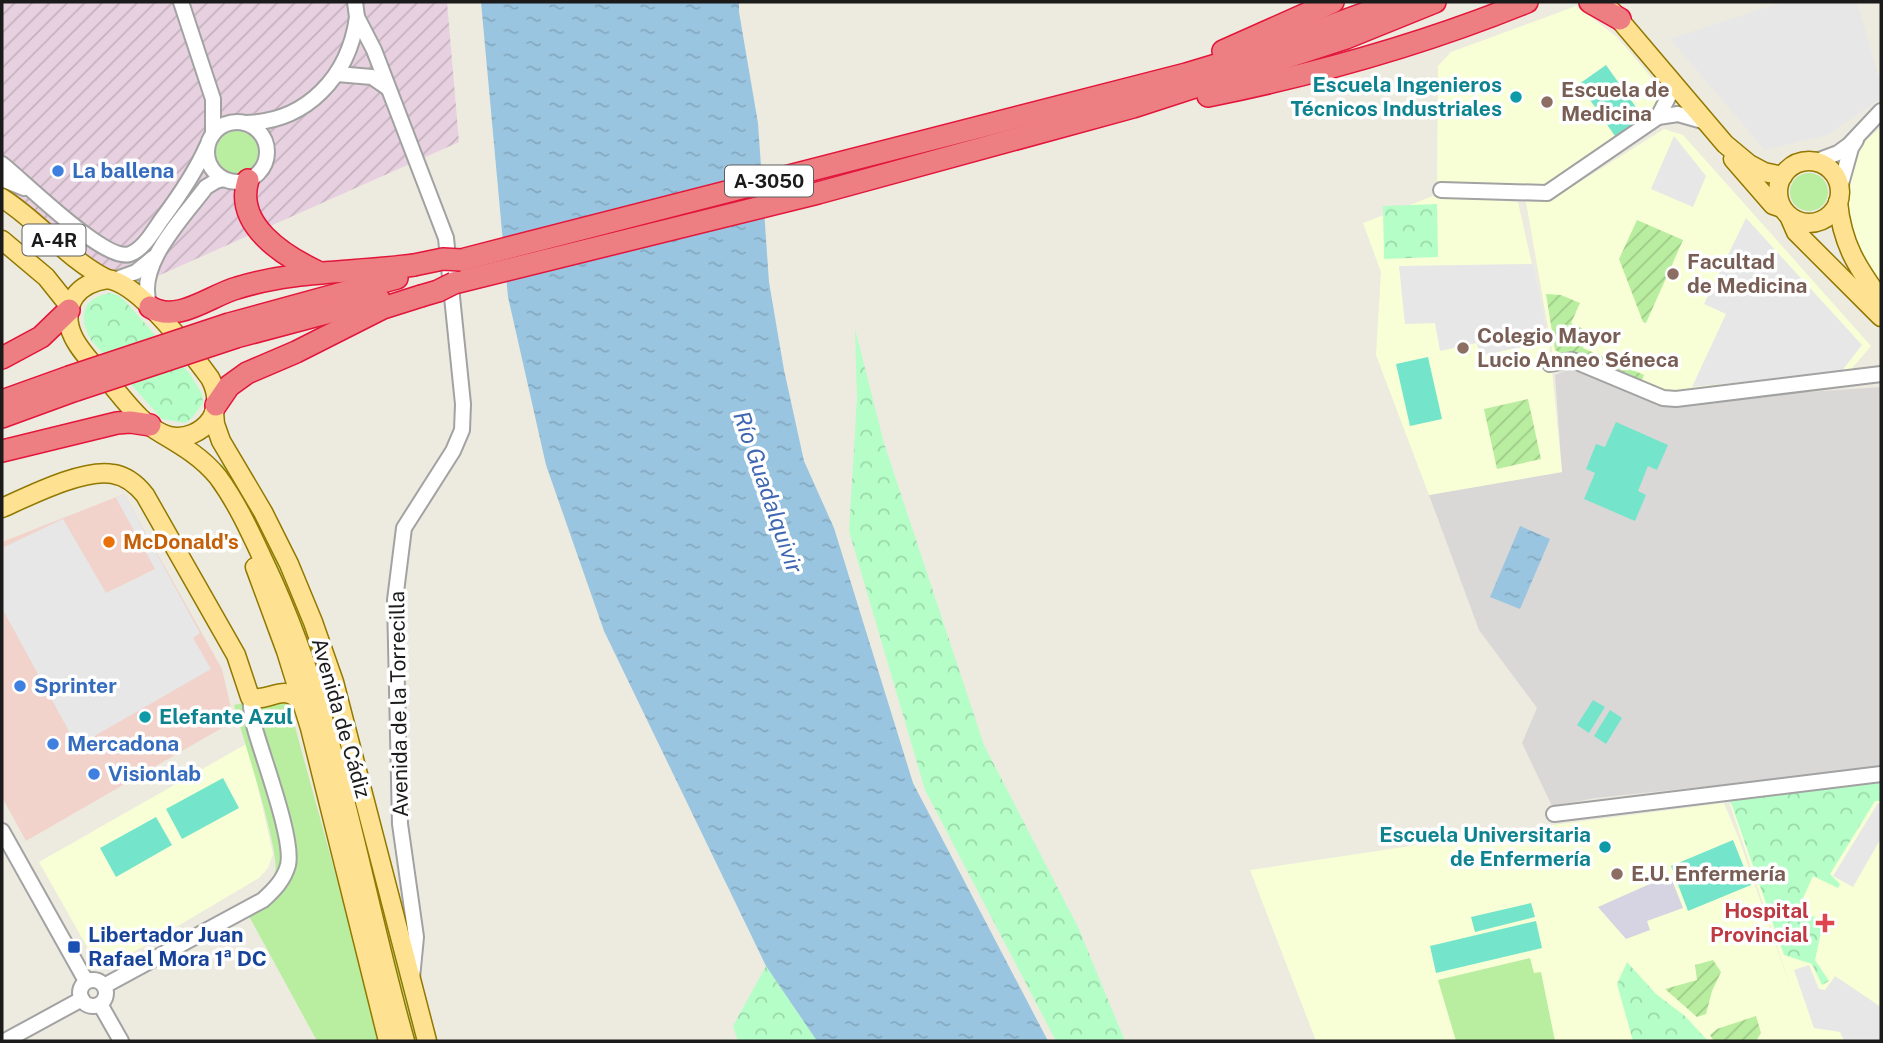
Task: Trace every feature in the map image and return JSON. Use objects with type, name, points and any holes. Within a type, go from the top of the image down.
[{"type":"highway","points":[[1140,84],[1163,71],[1225,50],[1333,2]]},
{"type":"highway","name":"A-3050","points":[[418,280],[454,283],[818,193],[1078,112],[1140,84],[1186,74],[1256,53],[1396,2]]},
{"type":"highway","name":"A-3050","points":[[418,280],[461,260],[1078,112],[1133,107],[1335,42],[1435,2]]},
{"type":"highway","points":[[1133,107],[1163,105],[1267,84],[1338,66],[1437,36],[1527,2]]},
{"type":"highway","points":[[1590,2],[1616,10]]},
{"type":"highway","points":[[248,180],[245,197],[247,207],[262,233],[282,253],[318,272]]},
{"type":"highway","points":[[150,306],[161,312],[179,311],[234,288],[318,272],[363,272],[418,280]]},
{"type":"highway","points":[[2,401],[72,383],[232,330],[418,280]]},
{"type":"highway","points":[[215,409],[229,386],[247,373],[367,316],[418,280]]},
{"type":"highway","points":[[2,358],[41,337],[69,309]]},
{"type":"highway","points":[[2,417],[72,383]]},
{"type":"highway","points":[[2,451],[117,423],[130,422],[154,429]]},
{"type":"main road","points":[[1602,2],[1616,10],[1726,144],[1749,164],[1764,172],[1783,176]]},
{"type":"main road","points":[[1726,144],[1731,158],[1773,205],[1797,221],[1817,222],[1833,211],[1839,197]]},
{"type":"main road","points":[[1881,300],[1857,266],[1846,244],[1840,225],[1838,181],[1824,165],[1814,162],[1796,164],[1783,176],[1778,192],[1785,212],[1797,232],[1881,317]]},
{"type":"main road","name":"A-4R","points":[[2,198],[84,266],[111,280]]},
{"type":"main road","name":"A-4R","points":[[2,240],[46,277],[69,309]]},
{"type":"main road","points":[[69,309],[77,293],[87,285],[111,280]]},
{"type":"main road","name":"Avenida de Cádiz","points":[[111,280],[125,284],[150,306],[210,378],[215,389],[215,424],[221,441],[263,512],[289,564],[334,682],[427,1041]]},
{"type":"main road","name":"Avenida de Cádiz","points":[[69,309],[69,326],[77,343],[115,389],[154,429],[195,454],[217,476],[233,500],[258,549],[302,650],[323,721],[405,1041]]},
{"type":"main road","points":[[154,429],[175,437],[189,436],[205,426],[215,409]]},
{"type":"main road","points":[[2,508],[74,479],[100,474],[114,474],[138,486],[257,694]]},
{"type":"main road","name":"Avenida de Cádiz","points":[[217,476],[250,552],[303,704],[388,1041]]},
{"type":"main road","points":[[257,694],[276,685],[285,675],[286,651]]},
{"type":"main road","points":[[257,694],[289,694],[303,704]]},
{"type":"main road","name":"Avenida de Cádiz","points":[[349,884],[367,909],[380,941]]},
{"type":"street","points":[[181,2],[214,99],[222,111],[256,129],[266,145]]},
{"type":"street","points":[[210,167],[223,179],[236,182],[256,175],[265,162],[266,145],[272,127],[280,118],[317,94],[337,74],[351,47],[356,9]]},
{"type":"street","name":"Avenida de la Torrecilla","points":[[356,9],[446,238],[463,404],[462,430],[453,451],[409,518],[402,536],[394,614],[402,843],[416,937],[410,982]]},
{"type":"street","points":[[337,74],[372,77],[388,88]]},
{"type":"street","points":[[1658,117],[1671,92],[1670,78]]},
{"type":"street","points":[[150,306],[146,282],[148,271],[159,251],[206,187],[210,167],[214,99]]},
{"type":"street","points":[[1839,197],[1851,148],[1881,111]]},
{"type":"street","points":[[1441,190],[1547,193],[1658,117],[1678,114],[1706,122]]},
{"type":"street","points":[[2,164],[109,251],[121,255],[131,254],[148,239],[189,182],[210,140],[224,124],[280,118]]},
{"type":"street","points":[[1814,162],[1838,153],[1869,127]]},
{"type":"street","points":[[2,179],[21,186],[43,200]]},
{"type":"street","points":[[206,187],[223,179]]},
{"type":"street","points":[[111,280],[136,272],[159,251]]},
{"type":"street","points":[[1550,364],[1572,360],[1663,398],[1676,399],[1881,374]]},
{"type":"street","points":[[104,986],[263,900],[276,888],[288,864],[288,843],[257,735],[257,694]]},
{"type":"street","points":[[1554,814],[1881,774]]},
{"type":"street","points":[[2,831],[86,981]]},
{"type":"street","points":[[94,979],[104,986],[106,993],[100,1004],[92,1006],[82,999],[81,988],[86,981],[94,979]]},
{"type":"street","points":[[5,1041],[82,999]]},
{"type":"street","points":[[100,1004],[121,1041]]},
{"type":"shaded area","points":[[2,2],[447,2],[459,142],[142,283],[100,264],[2,188]]},
{"type":"shaded area","points":[[1782,2],[1857,2],[1881,84],[1881,99],[1827,135],[1765,150],[1670,39]]},
{"type":"shaded area","name":"Escuela de Medicina","points":[[1576,6],[1617,37],[1662,90],[1652,114],[1543,189],[1437,187],[1438,66],[1451,52]]},
{"type":"shaded area","points":[[1606,65],[1643,117],[1615,136],[1579,84]]},
{"type":"shaded area","points":[[1881,127],[1881,286],[1873,277],[1853,239],[1847,206],[1856,153]]},
{"type":"shaded area","name":"Facultad de Medicina","points":[[1664,129],[1683,135],[1871,346],[1847,374],[1671,393],[1575,351],[1553,356],[1526,202],[1548,202]]},
{"type":"shaded area","points":[[1674,136],[1706,176],[1693,207],[1651,189]]},
{"type":"shaded area","name":"Colegio Mayor Lucio Anneo Séneca","points":[[1433,196],[1518,202],[1549,341],[1562,472],[1429,495],[1376,355],[1381,272],[1363,223]]},
{"type":"shaded area","points":[[1746,218],[1862,345],[1841,372],[1692,387],[1726,314],[1704,304]]},
{"type":"shaded area","points":[[1533,264],[1549,341],[1480,356],[1477,343],[1440,351],[1435,323],[1405,324],[1399,266]]},
{"type":"shaded area","points":[[1428,357],[1442,419],[1410,426],[1396,364]]},
{"type":"shaded area","points":[[1571,368],[1662,402],[1881,387],[1881,765],[1797,777],[1596,798],[1552,806],[1522,743],[1537,708],[1479,630],[1429,495],[1562,472],[1555,375]]},
{"type":"shaded area","points":[[1616,422],[1668,445],[1657,470],[1648,466],[1638,491],[1646,495],[1635,521],[1584,499],[1595,473],[1586,469],[1596,444],[1605,447]]},
{"type":"shaded area","points":[[124,494],[222,669],[234,721],[26,841],[2,797],[2,542]]},
{"type":"shaded area","points":[[124,494],[200,633],[193,638],[211,669],[77,746],[2,608],[2,548],[63,519],[106,593],[155,569],[116,498]]},
{"type":"shaded area","points":[[1593,700],[1605,707],[1589,733],[1577,725]]},
{"type":"shaded area","points":[[1610,710],[1622,718],[1606,744],[1594,736]]},
{"type":"shaded area","points":[[248,743],[273,854],[268,868],[259,878],[122,959],[94,959],[39,862]]},
{"type":"shaded area","points":[[223,778],[239,808],[182,839],[166,809]]},
{"type":"shaded area","points":[[1881,786],[1881,1041],[1316,1041],[1250,870],[1545,826],[1724,803],[1792,992],[1730,804]]},
{"type":"shaded area","points":[[1878,803],[1881,805],[1881,838],[1853,887],[1833,876]]},
{"type":"shaded area","points":[[156,817],[172,845],[116,877],[100,848]]},
{"type":"shaded area","points":[[1733,840],[1751,885],[1688,911],[1671,866]]},
{"type":"shaded area","points":[[1670,875],[1683,908],[1647,921],[1650,930],[1626,939],[1598,907]]},
{"type":"shaded area","points":[[1531,903],[1535,917],[1475,932],[1471,917]]},
{"type":"shaded area","points":[[1536,921],[1542,948],[1436,973],[1430,946]]},
{"type":"shaded area","points":[[1809,965],[1819,989],[1825,990],[1835,976],[1881,1007],[1881,1041],[1844,1041],[1840,1032],[1814,1028],[1794,970]]},
{"type":"green space","points":[[237,131],[252,137],[258,152],[252,167],[237,173],[222,167],[216,152],[222,137]]},
{"type":"green space","points":[[1809,173],[1823,178],[1828,192],[1823,206],[1809,211],[1795,206],[1790,192],[1795,178]]},
{"type":"green space","points":[[1437,204],[1438,257],[1384,259],[1383,206]]},
{"type":"green space","points":[[1637,220],[1683,240],[1646,323],[1643,322],[1619,259]]},
{"type":"green space","points":[[110,293],[124,300],[190,374],[202,394],[203,403],[185,423],[162,419],[91,340],[84,323],[85,310],[93,300]]},
{"type":"green space","points":[[1546,294],[1561,295],[1580,303],[1571,323],[1589,332],[1583,348],[1644,375],[1642,380],[1579,353],[1562,354],[1555,350]]},
{"type":"green space","points":[[855,329],[884,443],[984,745],[1078,927],[1125,1041],[1056,1041],[925,790],[849,531],[857,398]]},
{"type":"green space","points":[[1528,399],[1541,459],[1497,469],[1484,409]]},
{"type":"green space","points":[[226,461],[274,545],[323,669],[421,1041],[412,1041],[325,699],[219,467]]},
{"type":"green space","points":[[286,694],[379,1041],[317,1041],[243,905],[270,883],[275,872],[275,860],[267,818],[234,705]]},
{"type":"green space","points":[[1881,780],[1881,801],[1875,801],[1830,874],[1840,884],[1838,888],[1813,876],[1799,907],[1823,923],[1815,960],[1829,981],[1822,985],[1812,964],[1784,955],[1729,797]]},
{"type":"green space","points":[[1530,958],[1534,973],[1541,972],[1555,1041],[1456,1041],[1438,980]]},
{"type":"green space","points":[[1713,960],[1721,972],[1706,1014],[1697,1017],[1665,989],[1697,980],[1695,965]]},
{"type":"green space","points":[[1627,962],[1656,994],[1685,1016],[1708,1041],[1633,1041],[1617,984]]},
{"type":"green space","points":[[766,966],[817,1041],[738,1041],[733,1026]]},
{"type":"green space","points":[[1756,1016],[1761,1033],[1756,1041],[1714,1041],[1710,1035],[1717,1029]]},
{"type":"water","name":"Río Guadalquivir","points":[[481,2],[739,2],[758,123],[769,282],[784,370],[804,461],[834,528],[913,783],[1048,1041],[817,1041],[766,966],[604,631],[546,465],[508,297]]},
{"type":"water","points":[[1520,526],[1550,539],[1520,609],[1490,597]]},
{"type":"place","name":"Escuela Ingenieros Técnicos Industriales","points":[[1516,97]]},
{"type":"place","name":"Escuela de Medicina","points":[[1547,102]]},
{"type":"place","name":"La ballena","points":[[58,171]]},
{"type":"place","name":"Facultad de Medicina","points":[[1673,274]]},
{"type":"place","name":"Colegio Mayor Lucio Anneo Séneca","points":[[1463,348]]},
{"type":"place","name":"McDonald's","points":[[109,542]]},
{"type":"place","name":"Sprinter","points":[[20,686]]},
{"type":"place","name":"Elefante Azul","points":[[145,717]]},
{"type":"place","name":"Mercadona","points":[[53,744]]},
{"type":"place","name":"Visionlab","points":[[94,774]]},
{"type":"place","name":"Escuela Universitaria de Enfermería","points":[[1605,847]]},
{"type":"place","name":"E.U. Enfermería","points":[[1617,874]]},
{"type":"place","name":"Hospital Provincial","points":[[1825,923]]},
{"type":"place","name":"Libertador Juan Rafael Mora 1ª DC","points":[[74,947]]}]
